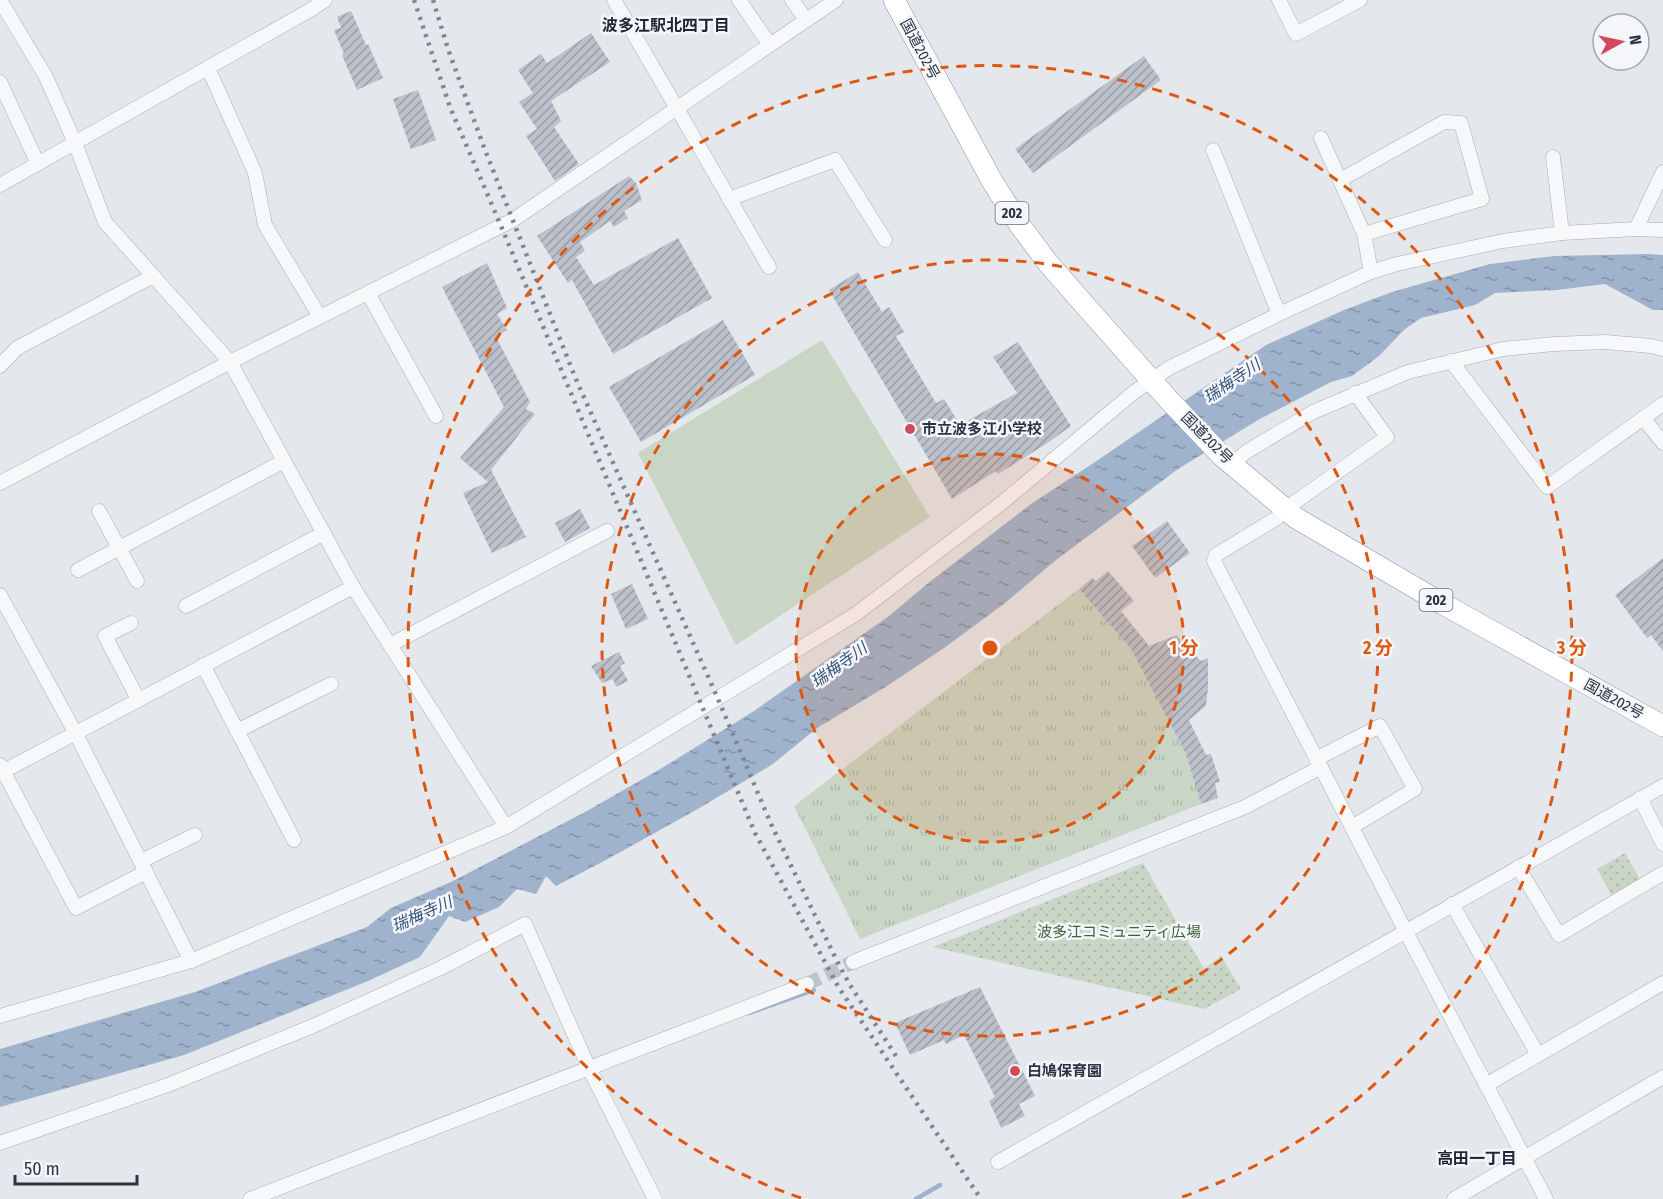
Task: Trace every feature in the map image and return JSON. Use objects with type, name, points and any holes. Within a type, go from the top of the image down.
[{"type":"highway","name":"国道202号","points":[[894,0],[992,181],[1019,224],[1068,286],[1168,399],[1227,460],[1296,518],[1663,726]]},
{"type":"street","points":[[0,0],[46,77],[75,143],[105,222],[230,362],[353,587],[506,827]]},
{"type":"street","points":[[0,185],[208,68],[310,4],[325,0]]},
{"type":"street","points":[[614,0],[769,267]]},
{"type":"street","points":[[738,0],[770,45]]},
{"type":"street","points":[[792,0],[806,20]]},
{"type":"street","points":[[0,483],[230,362],[485,235],[520,215],[836,0]]},
{"type":"street","points":[[1279,0],[1296,34],[1360,0]]},
{"type":"street","points":[[208,68],[255,173],[265,225],[320,317]]},
{"type":"street","points":[[0,82],[38,164]]},
{"type":"street","points":[[1340,180],[1444,122],[1461,123],[1482,199],[1364,234]]},
{"type":"street","points":[[1321,138],[1364,234],[1371,272]]},
{"type":"street","points":[[1213,150],[1279,314]]},
{"type":"street","points":[[1553,157],[1562,233]]},
{"type":"street","points":[[729,199],[835,159],[885,240]]},
{"type":"street","points":[[1636,229],[1663,172]]},
{"type":"street","points":[[0,1016],[191,961],[506,827],[856,614],[1003,502],[1133,393],[1169,368],[1279,314],[1371,272],[1397,264],[1503,241],[1562,233],[1636,229],[1663,230]]},
{"type":"street","points":[[0,366],[17,348],[153,276]]},
{"type":"street","points":[[368,293],[436,417]]},
{"type":"street","points":[[1227,460],[1246,452],[1313,412],[1355,393],[1408,372],[1451,361],[1503,349],[1554,344],[1605,342],[1663,349]]},
{"type":"street","points":[[1451,361],[1546,487],[1663,404]]},
{"type":"street","points":[[1355,393],[1387,437],[1284,510],[1277,518],[1216,555],[1214,561],[1546,1199]]},
{"type":"street","points":[[1643,418],[1663,443]]},
{"type":"street","points":[[78,570],[284,461]]},
{"type":"street","points":[[99,511],[137,581]]},
{"type":"street","points":[[390,645],[607,531]]},
{"type":"street","points":[[186,606],[324,533]]},
{"type":"street","points":[[195,835],[76,908],[1,770],[353,587]]},
{"type":"street","points":[[0,595],[75,732],[191,961]]},
{"type":"street","points":[[131,623],[105,636],[138,699]]},
{"type":"street","points":[[203,665],[294,840]]},
{"type":"street","points":[[237,731],[331,684]]},
{"type":"street","points":[[853,962],[1245,807],[1380,726],[1415,789],[1352,827]]},
{"type":"street","points":[[998,1162],[1663,786]]},
{"type":"street","points":[[1640,798],[1663,844]]},
{"type":"street","points":[[1518,867],[1559,935],[1663,873]]},
{"type":"street","points":[[1452,904],[1538,1055]]},
{"type":"street","points":[[0,1143],[168,1085],[313,1026],[443,967],[525,924],[589,1068],[655,1199]]},
{"type":"street","points":[[1486,1085],[1663,983]]},
{"type":"street","points":[[250,1199],[807,984]]},
{"type":"street","points":[[1454,1199],[1663,1077]]},
{"type":"green space","points":[[822,340],[930,517],[736,645],[638,453]]},
{"type":"green space","points":[[1079,589],[1131,649],[1186,754],[1201,804],[860,939],[794,806]]},
{"type":"green space","points":[[1625,853],[1641,881],[1613,898],[1597,869]]},
{"type":"green space","name":"波多江コミュニティ広場","points":[[1143,863],[1204,969],[1221,956],[1241,989],[1204,1009],[933,947]]},
{"type":"water","name":"瑞梅寺川","points":[[1663,255],[1663,310],[1653,310],[1605,284],[1557,290],[1495,293],[1475,305],[1421,318],[1404,330],[1379,356],[1352,376],[1331,382],[1258,420],[1178,469],[1056,560],[1005,603],[944,648],[817,728],[773,764],[696,810],[556,886],[546,876],[536,894],[517,889],[499,907],[465,922],[449,916],[420,957],[368,981],[184,1055],[0,1107],[0,1049],[195,992],[367,927],[391,908],[453,881],[587,811],[662,768],[754,711],[889,616],[1031,504],[1266,345],[1344,310],[1392,292],[1490,264],[1554,256]]},
{"type":"building","points":[[351,11],[383,78],[357,90],[334,30],[341,28],[337,17]]},
{"type":"building","points":[[591,33],[610,62],[551,101],[561,121],[554,127],[579,164],[555,181],[526,136],[537,129],[519,102],[533,93],[518,70],[541,54],[547,63]]},
{"type":"building","points":[[1144,56],[1161,80],[1033,173],[1015,149]]},
{"type":"building","points":[[418,90],[436,140],[411,149],[393,99]]},
{"type":"building","points":[[629,176],[636,183],[642,200],[624,211],[628,218],[614,227],[610,221],[580,242],[585,251],[576,257],[594,285],[678,238],[712,298],[613,354],[572,280],[568,283],[537,236]]},
{"type":"building","points":[[487,263],[507,308],[497,314],[507,330],[496,337],[530,402],[526,409],[535,414],[491,470],[526,537],[492,553],[463,493],[488,482],[460,458],[504,407],[442,287]]},
{"type":"building","points":[[858,272],[882,312],[889,307],[904,332],[896,336],[936,403],[944,399],[960,425],[1017,393],[993,357],[1018,342],[1071,426],[998,474],[996,471],[952,499],[829,290]]},
{"type":"building","points":[[723,320],[755,375],[641,442],[609,387]]},
{"type":"building","points":[[580,509],[590,528],[565,542],[555,523]]},
{"type":"building","points":[[1167,521],[1190,553],[1155,578],[1132,546]]},
{"type":"building","points":[[1663,558],[1663,651],[1651,635],[1647,638],[1615,595]]},
{"type":"building","points":[[1108,571],[1134,601],[1121,611],[1149,646],[1177,635],[1185,649],[1201,661],[1208,658],[1206,706],[1189,720],[1206,755],[1211,754],[1220,782],[1215,783],[1218,798],[1201,804],[1186,754],[1131,649],[1079,589],[1092,578],[1096,581]]},
{"type":"building","points":[[632,584],[648,619],[626,629],[611,594]]},
{"type":"building","points":[[619,652],[625,663],[620,666],[628,681],[616,687],[613,679],[602,683],[591,666]]},
{"type":"building","points":[[980,987],[1035,1096],[1019,1104],[1025,1116],[1001,1128],[989,1101],[995,1097],[964,1035],[946,1044],[944,1040],[910,1055],[895,1023]]},
{"type":"waterway","points":[[749,1013],[814,990]]},
{"type":"waterway","points":[[916,1199],[940,1185]]},
{"type":"tunnel","points":[[807,984],[853,962]]},
{"type":"railway","points":[[414,0],[450,107],[755,833],[839,988],[981,1199]]},
{"type":"railway","points":[[433,0],[448,49],[485,150],[575,377],[771,824],[837,961],[896,1056]]},
{"type":"place","name":"市立波多江小学校","points":[[910,429]]},
{"type":"place","name":"白鳩保育園","points":[[1015,1071]]},
{"type":"district","name":"波多江駅北四丁目","points":[[666,25]]},
{"type":"district","name":"高田一丁目","points":[[1477,1158]]}]
